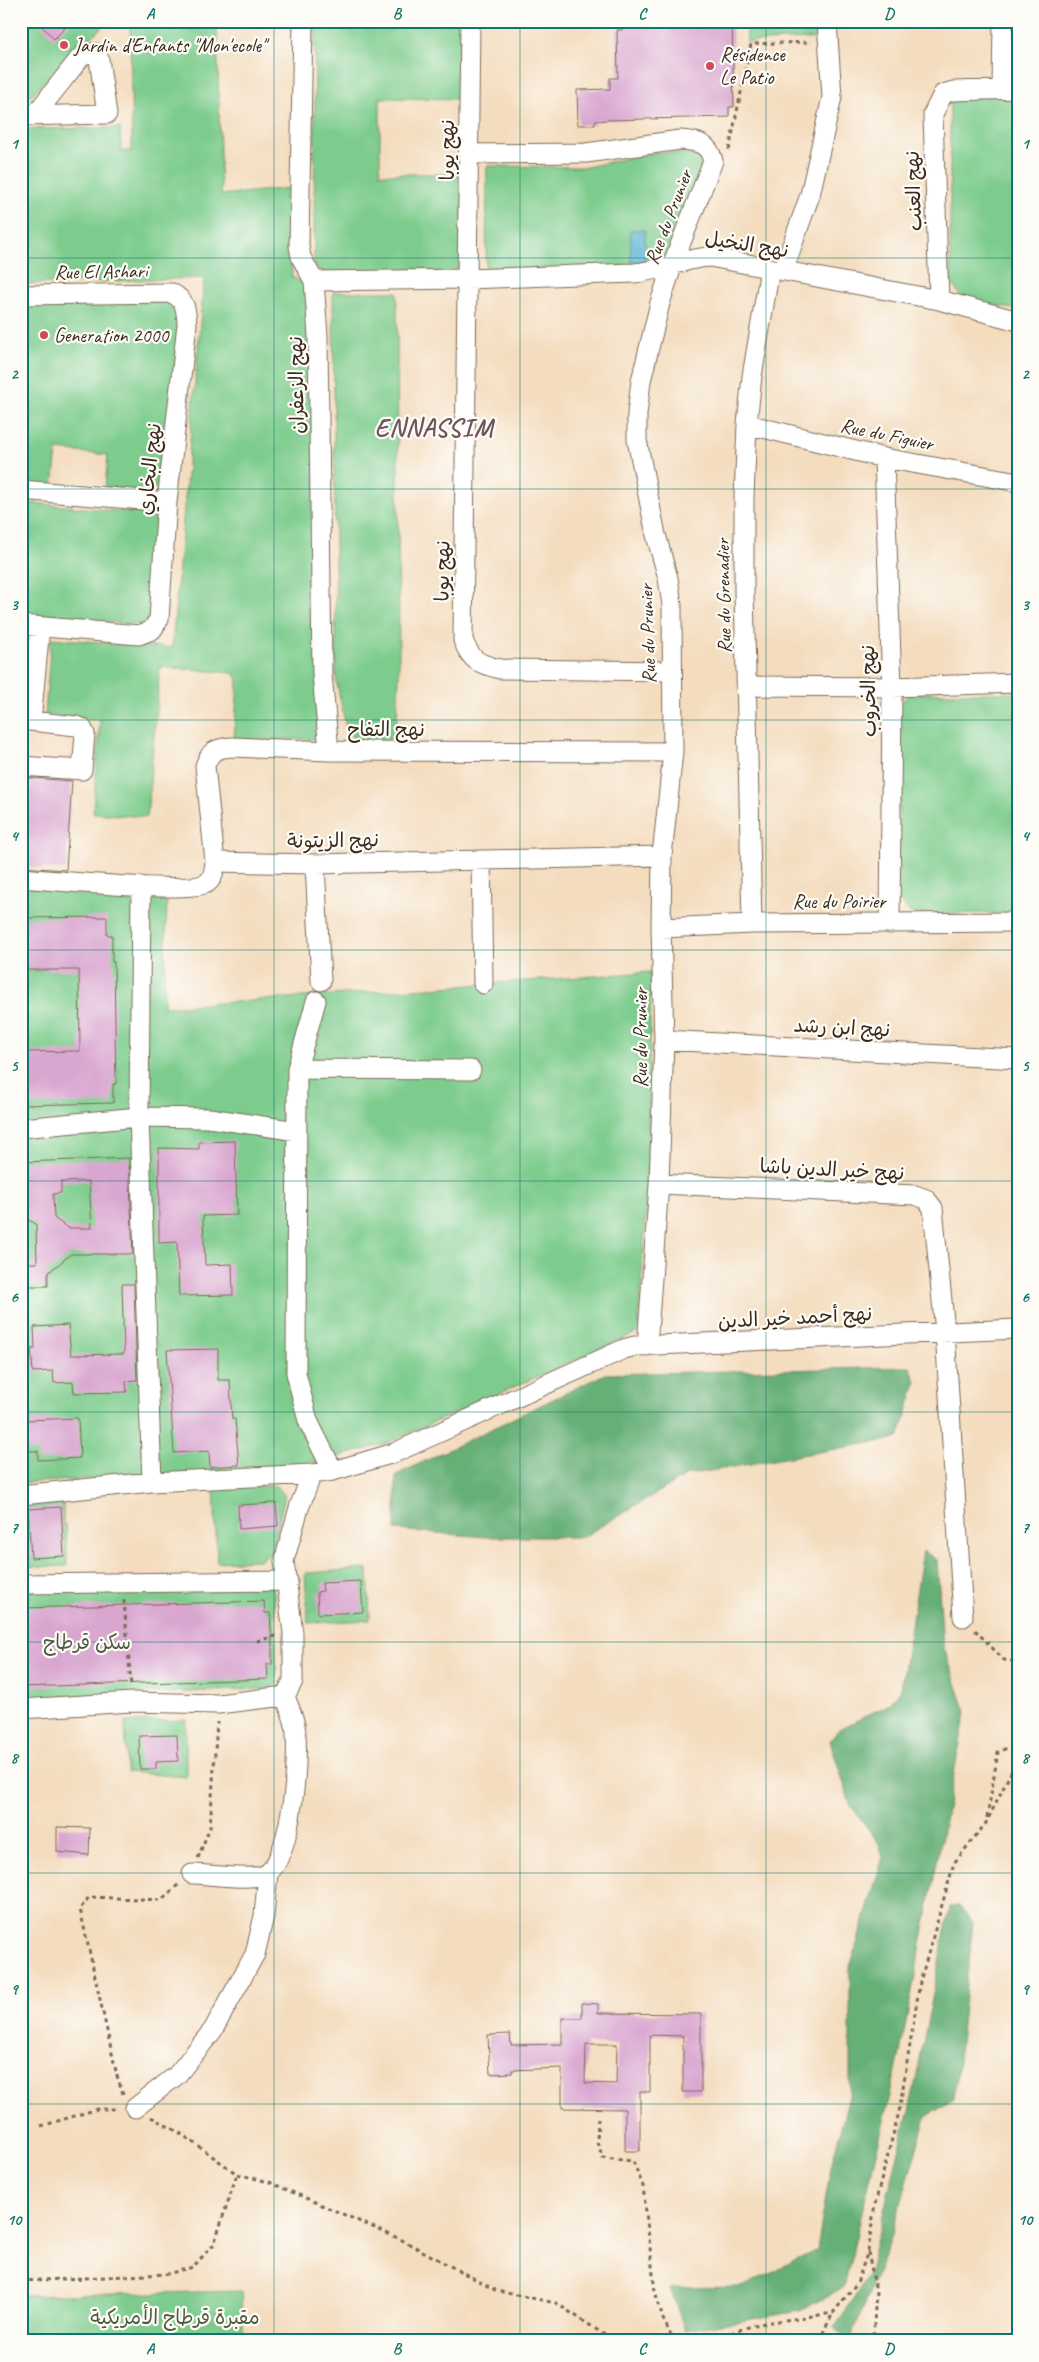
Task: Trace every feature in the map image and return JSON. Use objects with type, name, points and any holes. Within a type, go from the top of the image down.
[{"type":"street","name":"نهج الزعفران","points":[[303,21],[299,246],[302,257],[314,281],[320,397],[322,674],[329,751]]},
{"type":"street","name":"نهج يوبا","points":[[470,21],[470,154],[463,640],[468,655],[483,665],[500,669],[672,671]]},
{"type":"street","name":"Rue du Grenadier","points":[[752,924],[748,686],[744,590],[747,424],[752,376],[776,270],[810,195],[832,97],[827,21]]},
{"type":"street","points":[[1003,21],[1010,89]]},
{"type":"street","name":"نهج العنب","points":[[939,300],[933,114],[943,94],[953,91],[1010,89]]},
{"type":"street","name":"Rue du Prunier","points":[[470,154],[586,153],[650,142],[680,140],[704,144],[711,152],[713,161],[672,264],[651,338],[641,381],[637,414],[637,440],[654,526],[668,578],[672,605],[673,752],[662,856],[661,928],[664,1040],[659,1184],[647,1346]]},
{"type":"street","name":"نهج النخيل","points":[[468,280],[652,272],[693,258],[710,257],[939,300],[1018,320]]},
{"type":"street","points":[[314,281],[468,280]]},
{"type":"street","name":"Rue El Ashari","points":[[21,295],[159,292],[172,293],[181,298]]},
{"type":"street","name":"نهج البخاري","points":[[40,627],[139,636],[152,630],[159,620],[167,502],[187,324],[186,307],[181,298]]},
{"type":"street","name":"Rue du Figuier","points":[[747,424],[884,458],[1018,482]]},
{"type":"street","name":"نهج الخروب","points":[[884,458],[892,687],[890,924]]},
{"type":"street","points":[[21,490],[167,502]]},
{"type":"street","points":[[21,625],[40,627],[26,721],[82,728],[85,734],[84,767],[79,770],[21,766]]},
{"type":"street","points":[[748,686],[892,687],[1018,683]]},
{"type":"street","name":"نهج التفاح","points":[[215,862],[205,766],[209,755],[217,748],[329,751],[673,752]]},
{"type":"street","name":"نهج الزيتونة","points":[[215,862],[315,864],[662,856]]},
{"type":"street","points":[[481,860],[483,984]]},
{"type":"street","points":[[21,878],[141,886],[196,886],[206,883],[214,876],[215,862]]},
{"type":"street","points":[[315,864],[321,981]]},
{"type":"street","points":[[141,886],[139,1117],[152,1482]]},
{"type":"street","name":"Rue du Poirier","points":[[661,928],[752,924],[1018,922]]},
{"type":"street","points":[[316,1001],[297,1069],[296,1373],[308,1421],[333,1471]]},
{"type":"street","name":"نهج ابن رشد","points":[[664,1040],[1018,1059]]},
{"type":"street","points":[[297,1069],[470,1070]]},
{"type":"street","points":[[21,1128],[139,1117],[209,1118],[297,1131]]},
{"type":"street","name":"نهج خير الدين باشا","points":[[659,1184],[915,1195],[926,1199],[933,1208],[935,1217],[945,1332]]},
{"type":"street","name":"نهج أحمد خير الدين","points":[[21,1495],[152,1482],[312,1474],[333,1471],[394,1453],[624,1349],[647,1346],[1018,1329]]},
{"type":"street","points":[[945,1332],[963,1617]]},
{"type":"street","points":[[135,2108],[177,2075],[213,2030],[255,1954],[264,1916],[268,1873],[277,1858],[288,1828],[296,1787],[295,1725],[285,1696],[293,1682],[293,1633],[284,1561],[299,1508],[312,1474]]},
{"type":"street","points":[[21,1584],[288,1581]]},
{"type":"street","points":[[21,1709],[132,1702],[218,1704],[285,1696]]},
{"type":"street","points":[[192,1874],[256,1878],[268,1873]]},
{"type":"path","points":[[713,161],[728,154],[751,44],[828,42]]},
{"type":"path","points":[[123,1582],[132,1702]]},
{"type":"path","points":[[963,1617],[1004,1660],[1018,1662]]},
{"type":"path","points":[[218,1704],[210,1827],[192,1874],[160,1900],[89,1897],[80,1909],[117,2076],[124,2094],[135,2108],[180,2133],[237,2174],[269,2182],[400,2239],[497,2292],[556,2304],[614,2341]]},
{"type":"path","points":[[986,1823],[998,1752],[1018,1743]]},
{"type":"path","points":[[819,2341],[833,2313],[857,2283],[868,2252],[875,2204],[899,2112],[920,1982],[954,1863],[986,1823],[1018,1758]]},
{"type":"path","points":[[41,2126],[98,2109],[135,2108]]},
{"type":"path","points":[[598,2118],[597,2142],[603,2158],[633,2161],[643,2186],[656,2292],[664,2319],[674,2341]]},
{"type":"path","points":[[21,2281],[167,2274],[193,2267],[214,2244],[237,2174]]},
{"type":"path","points":[[868,2252],[876,2291],[873,2341]]},
{"type":"path","points":[[718,2341],[721,2336],[758,2324],[833,2313]]},
{"type":"shaded area","points":[[97,21],[216,21],[217,23],[102,27]]},
{"type":"green space","points":[[21,21],[97,21],[102,27],[27,99],[21,99]]},
{"type":"green space","points":[[315,21],[463,21],[463,99],[380,98],[380,174],[463,174],[462,263],[450,275],[325,274],[314,266]]},
{"type":"green space","points":[[746,21],[824,21],[824,38],[747,42]]},
{"type":"green space","points":[[217,23],[221,195],[290,188],[292,277],[307,285],[326,739],[234,740],[238,679],[233,673],[160,667],[147,817],[93,813],[100,720],[45,715],[51,638],[172,648],[204,278],[21,284],[21,129],[120,128],[121,151],[132,151],[130,25]]},
{"type":"green space","points":[[950,96],[1018,96],[1018,310],[963,299],[950,281]]},
{"type":"green space","points":[[655,152],[705,155],[666,265],[486,271],[487,166],[587,167]]},
{"type":"green space","points":[[333,292],[397,292],[399,678],[396,739],[354,739],[347,732],[336,679]]},
{"type":"green space","points":[[174,301],[180,312],[165,482],[151,491],[105,487],[108,455],[57,450],[53,486],[21,483],[21,305]]},
{"type":"green space","points":[[21,502],[151,514],[160,524],[152,618],[140,625],[21,614]]},
{"type":"green space","points":[[21,632],[25,632],[32,645],[26,710],[21,715]]},
{"type":"green space","points":[[911,693],[1018,693],[1018,913],[912,914],[898,900],[900,703]]},
{"type":"green space","points":[[21,887],[167,897],[164,1007],[651,972],[648,1183],[638,1332],[387,1443],[320,1462],[247,1470],[21,1483]]},
{"type":"green space","points":[[910,1367],[916,1382],[899,1438],[687,1475],[583,1537],[486,1537],[395,1530],[396,1475],[605,1374]]},
{"type":"green space","points":[[214,1486],[276,1486],[285,1495],[272,1552],[259,1560],[217,1562]]},
{"type":"green space","points":[[63,1498],[63,1525],[66,1525],[67,1566],[21,1567],[21,1499]]},
{"type":"green space","points":[[923,1551],[937,1560],[943,1645],[966,1712],[899,2058],[844,2287],[800,2311],[685,2330],[670,2288],[741,2287],[817,2250],[831,2166],[850,2093],[850,1967],[883,1857],[878,1842],[851,1806],[830,1741],[839,1729],[890,1704],[901,1689]]},
{"type":"green space","points":[[368,1569],[370,1620],[308,1623],[305,1573]]},
{"type":"green space","name":"سكن قرطاج","points":[[269,1582],[274,1591],[277,1684],[269,1689],[21,1698],[21,1591]]},
{"type":"green space","points":[[186,1720],[186,1777],[127,1772],[125,1722]]},
{"type":"green space","points":[[958,1905],[973,1922],[954,2099],[926,2117],[891,2238],[850,2341],[846,2341],[835,2327],[868,2275],[913,2094],[950,1907]]},
{"type":"green space","name":"مقبرة قرطاج الأمريكية","points":[[241,2291],[243,2341],[21,2341],[21,2296]]},
{"type":"water","points":[[630,230],[645,230],[645,262],[631,262]]},
{"type":"building","points":[[37,21],[72,21],[54,39]]},
{"type":"building","name":"Résidence Le Patio","points":[[622,21],[732,21],[734,107],[729,107],[729,117],[606,120],[595,121],[595,125],[578,125],[577,90],[610,89],[610,78],[618,78],[617,30],[622,30]]},
{"type":"building","points":[[21,777],[72,781],[66,870],[21,867]]},
{"type":"building","points":[[107,917],[107,935],[112,935],[112,962],[114,962],[116,1084],[113,1084],[113,1103],[21,1105],[21,1052],[80,1051],[79,970],[21,970],[21,918]]},
{"type":"building","points":[[235,1141],[237,1215],[203,1216],[205,1265],[232,1264],[233,1295],[179,1296],[177,1242],[159,1243],[159,1148],[199,1149],[199,1142]]},
{"type":"building","points":[[129,1158],[133,1254],[71,1254],[48,1273],[48,1286],[21,1286],[21,1263],[37,1263],[36,1224],[23,1217],[22,1162]],"holes":[[[89,1181],[92,1228],[68,1228],[54,1218],[53,1194],[61,1193],[61,1182]]]},
{"type":"building","points":[[122,1284],[134,1284],[137,1380],[126,1381],[127,1392],[74,1393],[73,1382],[54,1383],[53,1371],[33,1372],[31,1349],[35,1349],[34,1327],[68,1325],[71,1355],[124,1354]]},
{"type":"building","points":[[218,1349],[218,1380],[230,1380],[232,1419],[235,1419],[239,1465],[210,1467],[209,1451],[174,1453],[167,1350]]},
{"type":"building","points":[[78,1418],[80,1458],[38,1460],[38,1451],[27,1451],[26,1420]]},
{"type":"building","points":[[276,1503],[278,1526],[239,1529],[238,1505]]},
{"type":"building","points":[[61,1507],[64,1556],[31,1558],[28,1509]]},
{"type":"building","points":[[361,1581],[363,1612],[318,1614],[317,1592],[323,1591],[322,1583]]},
{"type":"building","name":"سكن قرطاج","points":[[264,1601],[265,1613],[270,1613],[272,1648],[272,1664],[267,1664],[268,1679],[21,1687],[21,1618],[23,1618],[23,1608]]},
{"type":"building","points":[[177,1735],[178,1761],[156,1762],[156,1769],[140,1769],[139,1736]]},
{"type":"building","points":[[57,1827],[90,1828],[89,1855],[57,1852]]},
{"type":"building","points":[[582,2003],[598,2004],[598,2013],[701,2014],[701,2092],[683,2092],[683,2036],[650,2035],[650,2092],[640,2092],[640,2151],[625,2151],[625,2109],[562,2108],[562,2068],[512,2070],[512,2073],[490,2074],[488,2035],[510,2034],[511,2045],[562,2044],[562,2018],[582,2018]],"holes":[[[586,2044],[617,2044],[616,2084],[585,2083]]]},
{"type":"place","name":"Jardin d'Enfants \"Mon'ecole\"","points":[[64,45]]},
{"type":"place","name":"Résidence Le Patio","points":[[710,66]]},
{"type":"place","name":"Generation 2000","points":[[44,335]]},
{"type":"district","name":"ENNASSIM","points":[[434,427]]}]
